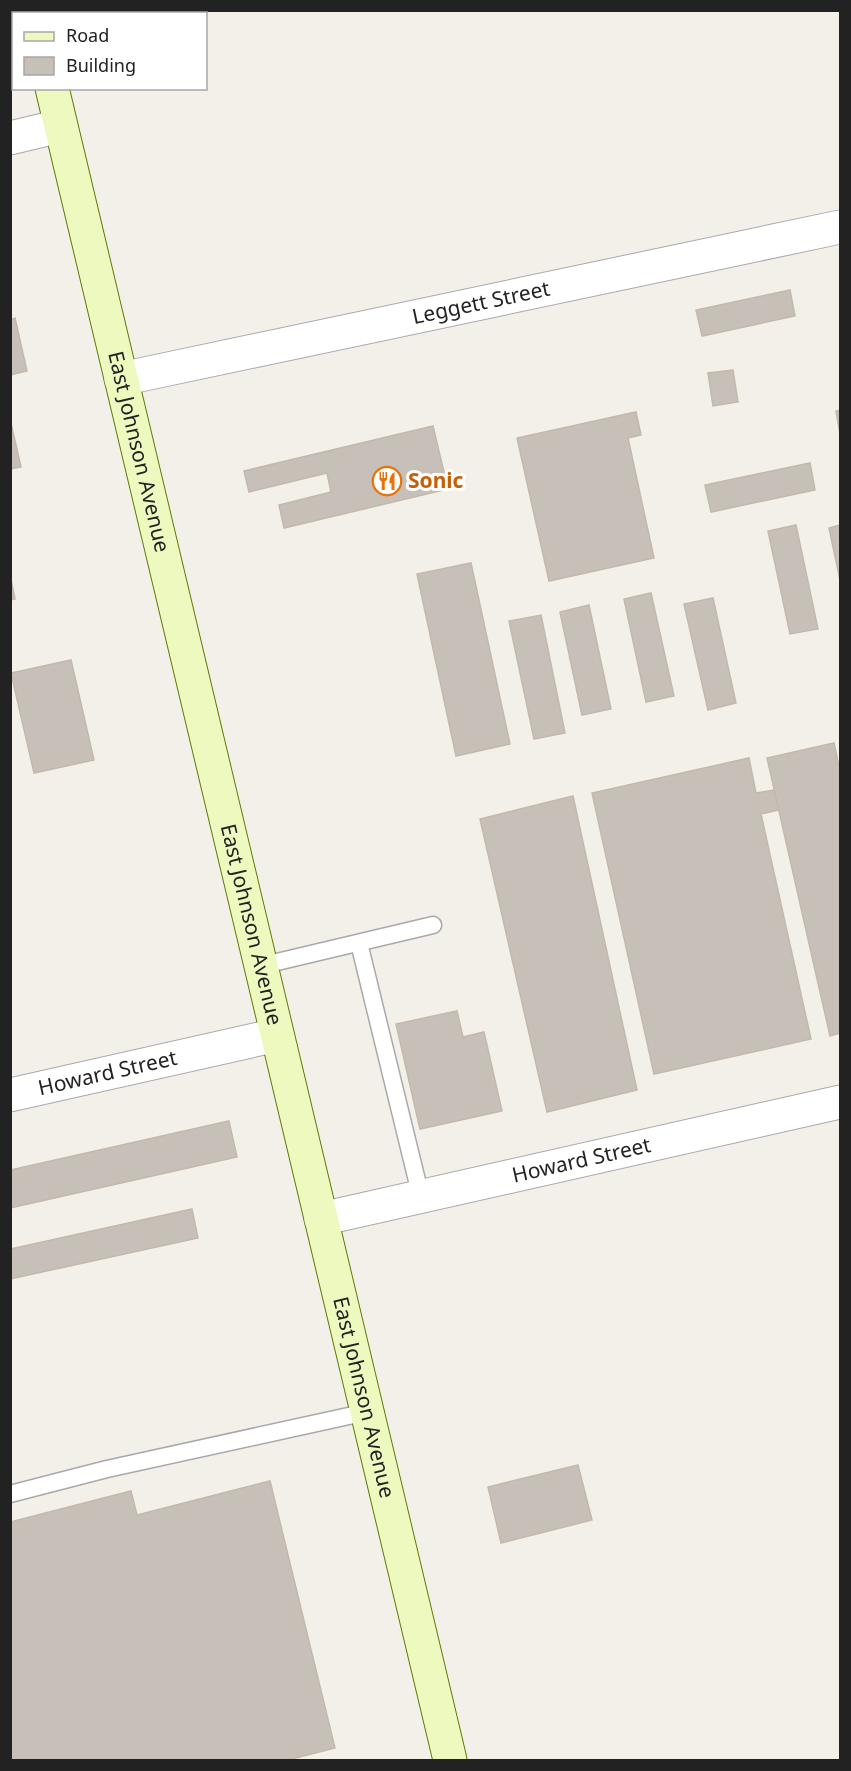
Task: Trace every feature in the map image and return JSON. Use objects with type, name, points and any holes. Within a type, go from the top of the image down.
[{"type":"main road","name":"East Johnson Avenue","points":[[52,90],[450,1761]]},
{"type":"street","points":[[10,138],[60,126]]},
{"type":"street","name":"Leggett Street","points":[[121,379],[840,227]]},
{"type":"street","name":"Howard Street","points":[[10,1095],[277,1035]]},
{"type":"street","name":"Howard Street","points":[[321,1219],[840,1102]]},
{"type":"lane","points":[[260,966],[433,925]]},
{"type":"lane","points":[[359,943],[421,1197]]},
{"type":"lane","points":[[10,1494],[107,1469],[367,1412]]},
{"type":"building","points":[[790,290],[795,316],[702,336],[696,310]]},
{"type":"building","points":[[15,318],[27,371],[10,375],[10,320]]},
{"type":"building","points":[[733,370],[738,402],[713,406],[708,373]]},
{"type":"building","points":[[840,410],[840,434],[836,411]]},
{"type":"building","points":[[636,412],[641,435],[628,438],[654,558],[549,581],[517,438]]},
{"type":"building","points":[[10,419],[21,467],[10,469]]},
{"type":"building","name":"Sonic","points":[[433,426],[448,489],[284,528],[279,505],[331,492],[327,473],[249,492],[244,471]]},
{"type":"building","points":[[810,463],[815,490],[711,512],[705,485]]},
{"type":"building","points":[[796,525],[818,629],[790,634],[768,531]]},
{"type":"building","points":[[840,525],[840,580],[829,528]]},
{"type":"building","points":[[471,563],[510,744],[456,756],[417,574]]},
{"type":"building","points":[[10,575],[15,599],[10,600]]},
{"type":"building","points":[[651,593],[674,696],[646,702],[624,599]]},
{"type":"building","points":[[713,598],[736,703],[708,710],[684,604]]},
{"type":"building","points":[[589,605],[611,709],[582,715],[560,612]]},
{"type":"building","points":[[541,615],[565,733],[534,739],[509,621]]},
{"type":"building","points":[[71,660],[94,760],[34,773],[11,673]]},
{"type":"building","points":[[834,743],[840,771],[840,1033],[830,1036],[767,758]]},
{"type":"building","points":[[749,758],[756,793],[774,790],[779,810],[761,814],[811,1039],[654,1074],[592,793]]},
{"type":"building","points":[[573,796],[637,1090],[547,1112],[480,819]]},
{"type":"building","points":[[457,1011],[463,1037],[484,1032],[502,1111],[420,1129],[396,1024]]},
{"type":"building","points":[[229,1121],[237,1157],[10,1208],[10,1170]]},
{"type":"building","points":[[192,1209],[198,1238],[10,1279],[10,1249]]},
{"type":"building","points":[[578,1465],[592,1520],[501,1543],[488,1487]]},
{"type":"building","points":[[270,1481],[335,1748],[288,1760],[10,1760],[10,1522],[131,1491],[137,1515]]},
{"type":"place","name":"Sonic","points":[[387,481]]}]
